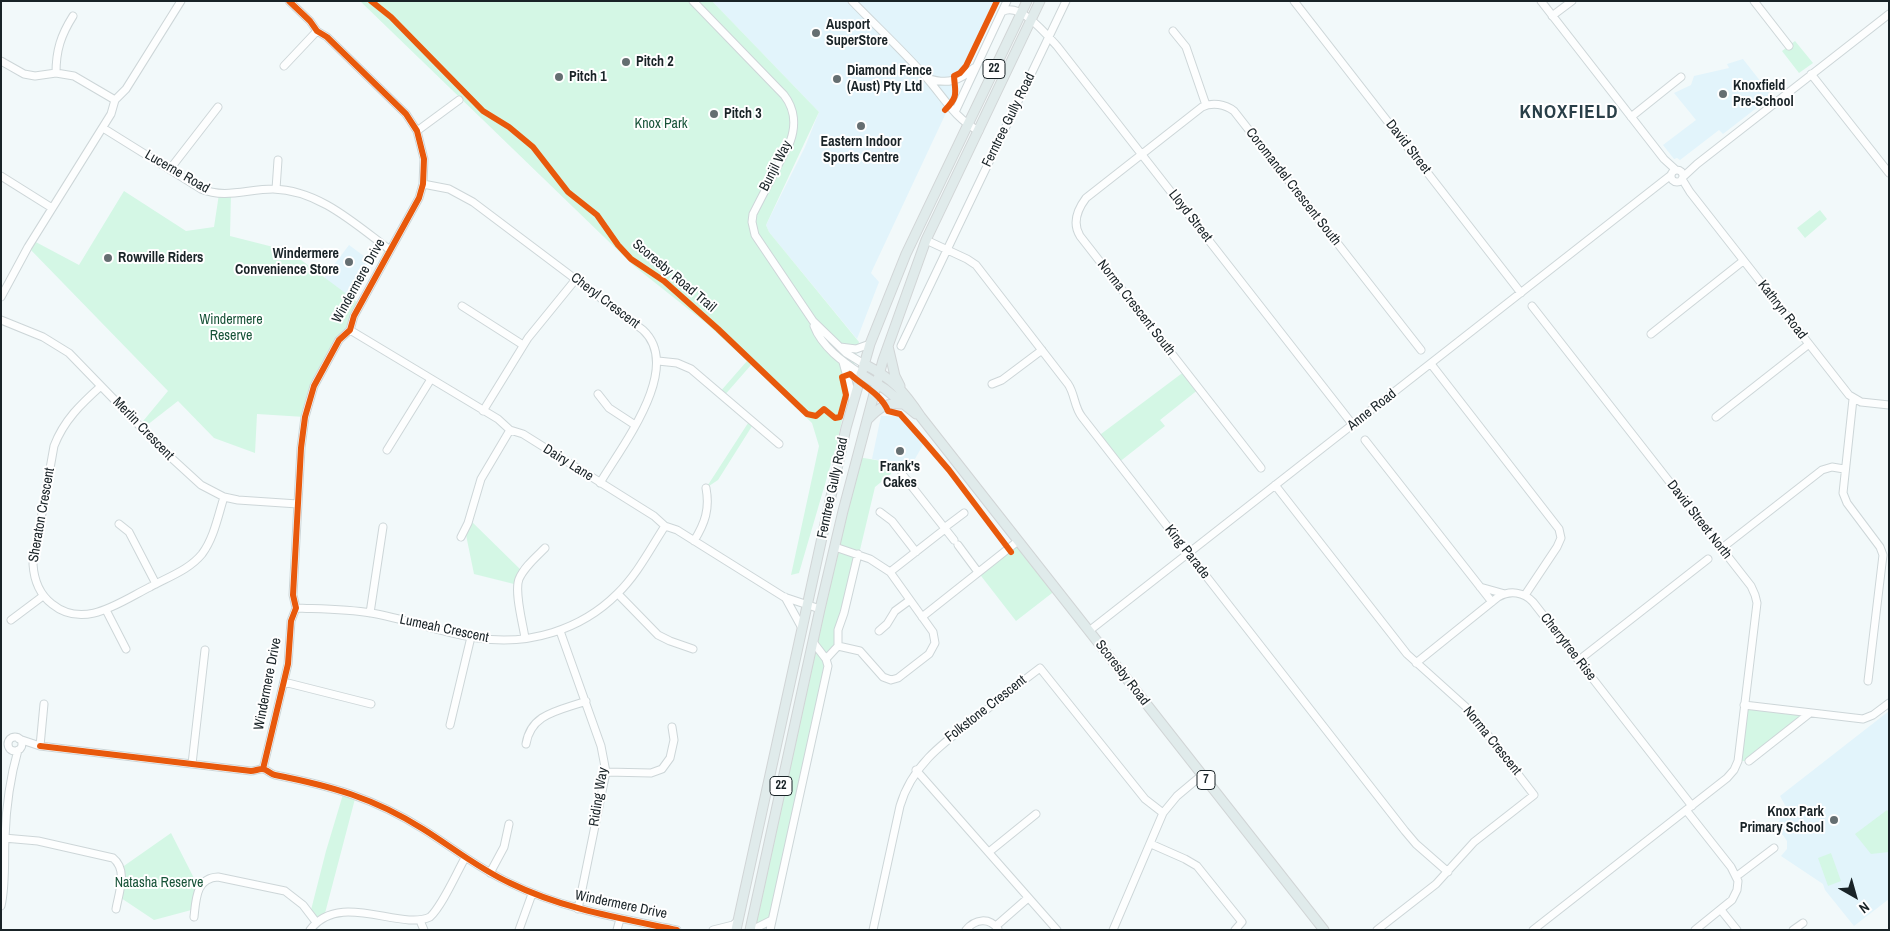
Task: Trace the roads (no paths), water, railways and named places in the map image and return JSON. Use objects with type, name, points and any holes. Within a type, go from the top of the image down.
[{"type":"main road","name":"Ferntree Gully Road","points":[[737,925],[853,399],[870,344],[906,254],[1027,1]]},
{"type":"main road","name":"Ferntree Gully Road","points":[[751,930],[820,609],[879,372],[926,240],[1040,1]]},
{"type":"main road","points":[[888,346],[895,376],[901,388]]},
{"type":"main road","name":"7","points":[[864,364],[879,372]]},
{"type":"main road","name":"Scoresby Road","points":[[879,372],[901,388],[921,417],[1324,930]]},
{"type":"main road","name":"7","points":[[861,374],[876,384]]},
{"type":"main road","name":"Scoresby Road","points":[[876,384],[921,417]]},
{"type":"main road","points":[[868,418],[885,405],[893,403],[902,404]]},
{"type":"street","points":[[1,297],[17,266],[113,111],[115,100],[126,89],[181,1]]},
{"type":"street","name":"Windermere Drive","points":[[263,769],[284,682],[292,618],[296,608],[293,595],[302,431],[308,404],[318,378],[336,346],[350,330],[352,319],[412,211],[423,184],[424,158],[417,131],[400,108],[327,37],[317,31],[310,21],[289,1]]},
{"type":"street","name":"Bunjil Way","points":[[693,1],[780,91],[790,105],[794,121],[792,137],[755,208],[752,222],[753,231],[813,321],[823,342],[843,361],[861,374]]},
{"type":"street","points":[[852,1],[927,78],[955,112],[968,125],[979,130]]},
{"type":"street","points":[[955,112],[1007,1]]},
{"type":"street","name":"Ferntree Gully Road","points":[[901,346],[1066,1]]},
{"type":"street","name":"David Street","points":[[1294,1],[1521,293]]},
{"type":"street","name":"Kathryn Road","points":[[1541,1],[1853,399]]},
{"type":"street","points":[[1552,16],[1572,1]]},
{"type":"street","points":[[1754,1],[1789,46]]},
{"type":"street","points":[[1002,12],[1009,9],[1021,13]]},
{"type":"street","name":"Lloyd Street","points":[[1021,13],[1031,20],[1062,52],[1353,425]]},
{"type":"street","name":"Anne Road","points":[[1089,631],[1655,188],[1697,164],[1889,14]]},
{"type":"street","points":[[56,73],[59,43],[73,16]]},
{"type":"street","points":[[284,66],[317,31]]},
{"type":"street","points":[[1142,154],[1206,105],[1186,47],[1174,31]]},
{"type":"street","points":[[1,62],[24,74],[35,76],[56,73],[74,76],[115,100]]},
{"type":"street","points":[[927,78],[939,82],[954,81],[964,76],[976,66]]},
{"type":"street","points":[[1811,74],[1889,173]]},
{"type":"street","points":[[1631,117],[1682,77]]},
{"type":"street","points":[[417,131],[459,100]]},
{"type":"street","name":"Coromandel Crescent South","points":[[1206,105],[1226,106],[1234,111],[1420,350]]},
{"type":"street","points":[[170,169],[218,107]]},
{"type":"street","name":"Lucerne Road","points":[[103,128],[202,189],[212,193],[224,195],[254,190],[276,189],[307,196],[329,205],[390,250]]},
{"type":"street","name":"Norma Crescent South","points":[[1142,154],[1086,198],[1076,215],[1076,230],[1261,468]]},
{"type":"street","points":[[276,189],[278,160]]},
{"type":"street","points":[[1,176],[52,208]]},
{"type":"street","name":"Cheryl Crescent","points":[[423,184],[442,187],[466,198],[576,280],[647,334],[656,350],[658,361]]},
{"type":"street","name":"King Parade","points":[[926,240],[967,258],[976,265],[1071,388],[1077,410],[1082,418],[1405,831],[1416,844],[1448,872]]},
{"type":"street","points":[[1651,334],[1744,261]]},
{"type":"street","points":[[483,411],[523,345],[576,280]]},
{"type":"street","points":[[462,306],[523,345]]},
{"type":"street","name":"David Street North","points":[[1532,306],[1722,548],[1751,586],[1756,599],[1738,761],[1734,770],[1689,808]]},
{"type":"street","name":"Merlin Crescent","points":[[1,320],[56,343],[81,364],[186,473],[201,485],[224,497],[247,501],[298,504]]},
{"type":"street","name":"Bunjil Way","points":[[813,321],[839,347],[864,364]]},
{"type":"street","name":"Dairy Lane","points":[[350,330],[503,423],[510,430],[523,434],[654,516],[665,526],[677,530],[784,597],[820,609]]},
{"type":"street","points":[[839,347],[856,349],[870,344]]},
{"type":"street","points":[[1716,417],[1809,344]]},
{"type":"street","points":[[992,384],[1002,380],[1042,350]]},
{"type":"street","points":[[600,482],[635,425],[652,389],[658,361],[676,363],[691,369],[779,444]]},
{"type":"street","points":[[843,361],[853,399]]},
{"type":"street","points":[[1431,364],[1559,529],[1561,536],[1559,544],[1525,595],[1516,593],[1505,594],[1480,586]]},
{"type":"street","points":[[387,450],[431,379]]},
{"type":"street","name":"Sheraton Crescent","points":[[43,596],[34,576],[33,564],[54,446],[68,418],[101,386]]},
{"type":"street","points":[[598,394],[609,408],[635,425]]},
{"type":"street","points":[[1868,681],[1883,555],[1878,543],[1845,499],[1842,488],[1853,399],[1861,402],[1889,405]]},
{"type":"street","points":[[461,537],[468,523],[481,479],[510,430]]},
{"type":"street","points":[[1365,440],[1492,602]]},
{"type":"street","points":[[1722,548],[1822,470],[1832,467],[1844,468]]},
{"type":"street","points":[[903,468],[902,474],[978,572]]},
{"type":"street","name":"Norma Crescent","points":[[1275,486],[1407,654],[1467,708],[1534,795],[1474,842],[1436,884],[1377,930]]},
{"type":"street","points":[[694,541],[706,519],[708,503],[706,488]]},
{"type":"street","points":[[12,620],[43,596],[56,607],[72,614],[90,615],[106,610],[186,568],[202,555],[211,538],[224,497]]},
{"type":"street","points":[[880,512],[889,518],[916,552]]},
{"type":"street","points":[[890,572],[964,512]]},
{"type":"street","points":[[119,524],[129,532],[156,584]]},
{"type":"street","name":"Lumeah Crescent","points":[[296,608],[370,613],[471,637],[498,640],[525,638],[560,631],[589,616],[618,594],[632,577],[665,526]]},
{"type":"street","points":[[370,613],[382,527]]},
{"type":"street","points":[[922,617],[1018,541]]},
{"type":"street","points":[[835,547],[858,554],[890,572],[934,635],[935,646],[929,654],[896,679],[888,680],[858,650],[838,646]]},
{"type":"street","points":[[525,638],[518,585],[523,572],[545,548]]},
{"type":"street","points":[[826,659],[838,646],[838,630],[858,554]]},
{"type":"street","points":[[1579,660],[1708,559]]},
{"type":"street","points":[[618,594],[658,635],[670,642],[693,649]]},
{"type":"street","points":[[1416,663],[1492,602],[1505,594]]},
{"type":"street","name":"Cherrytree Rise","points":[[1525,595],[1533,602],[1579,660],[1689,808],[1736,876]]},
{"type":"street","name":"Dairy Lane","points":[[784,597],[802,628]]},
{"type":"street","points":[[879,631],[887,624],[894,612],[910,600]]},
{"type":"street","points":[[106,610],[126,649]]},
{"type":"street","name":"Riding Way","points":[[560,631],[603,752],[606,772],[578,909]]},
{"type":"street","points":[[450,725],[471,637]]},
{"type":"street","points":[[770,930],[828,668],[826,659],[813,642]]},
{"type":"street","points":[[192,764],[205,650]]},
{"type":"street","name":"Folkstone Crescent","points":[[873,930],[900,806],[906,788],[916,770],[934,750],[1040,668],[1148,802],[1163,813]]},
{"type":"street","points":[[284,682],[371,704]]},
{"type":"street","points":[[526,744],[528,732],[536,721],[586,701]]},
{"type":"street","points":[[1744,705],[1863,719],[1873,715],[1889,703]]},
{"type":"street","points":[[40,746],[44,704]]},
{"type":"street","points":[[1749,761],[1810,713]]},
{"type":"street","points":[[606,772],[651,773],[662,769],[670,758],[674,740],[672,727]]},
{"type":"street","name":"Windermere Drive","points":[[1,737],[16,738],[40,746],[250,771],[263,769],[275,775],[296,778],[340,790],[379,805],[423,829],[465,858],[532,894],[578,909],[677,930]]},
{"type":"street","points":[[1,906],[4,838],[13,769],[22,744],[16,738],[9,742],[13,769]]},
{"type":"street","points":[[1,742],[14,750],[19,749]]},
{"type":"street","name":"Windermere Drive","points":[[19,749],[40,746]]},
{"type":"street","points":[[916,770],[1057,930]]},
{"type":"street","points":[[1113,930],[1163,813],[1177,796],[1202,775]]},
{"type":"street","points":[[1533,930],[1689,808]]},
{"type":"street","points":[[989,852],[1036,814]]},
{"type":"street","points":[[490,872],[504,848],[509,824]]},
{"type":"street","points":[[4,838],[38,841],[113,858],[119,864],[122,874],[116,909]]},
{"type":"street","points":[[1151,844],[1189,861],[1204,872],[1242,922],[1235,930]]},
{"type":"street","points":[[1695,930],[1735,895],[1738,886],[1736,876],[1774,848]]},
{"type":"street","points":[[310,930],[316,922],[324,917],[339,914],[422,926],[434,913],[465,858]]},
{"type":"street","points":[[194,917],[200,885],[208,879],[218,877],[285,891],[303,904],[316,922]]},
{"type":"street","points":[[519,930],[532,894]]},
{"type":"street","points":[[966,930],[969,925],[980,920],[987,921],[997,928],[1028,898]]},
{"type":"street","points":[[1720,910],[1736,930]]},
{"type":"street","points":[[617,930],[620,918]]},
{"type":"street","name":"Ferntree Gully Road","points":[[751,930],[772,920]]},
{"type":"street","points":[[1793,930],[1803,923]]},
{"type":"street","points":[[713,930],[737,925]]},
{"type":"place","name":"Ausport SuperStore","points":[[816,33]]},
{"type":"place","name":"Pitch 2","points":[[626,62]]},
{"type":"place","name":"Pitch 1","points":[[559,77]]},
{"type":"place","name":"Diamond Fence (Aust) Pty Ltd","points":[[837,79]]},
{"type":"place","name":"Knoxfield Pre-School","points":[[1723,94]]},
{"type":"place","name":"Pitch 3","points":[[714,114]]},
{"type":"place","name":"Eastern Indoor Sports Centre","points":[[861,126]]},
{"type":"place","name":"Rowville Riders","points":[[108,258]]},
{"type":"place","name":"Windermere Convenience Store","points":[[349,262]]},
{"type":"place","name":"Frank's Cakes","points":[[900,451]]},
{"type":"place","name":"Knox Park Primary School","points":[[1834,820]]},
{"type":"district","name":"KNOXFIELD","points":[[1569,113]]},
{"type":"park label","name":"Knox Park","points":[[661,124]]},
{"type":"park label","name":"Windermere Reserve","points":[[231,328]]},
{"type":"park label","name":"Natasha Reserve","points":[[159,883]]}]
